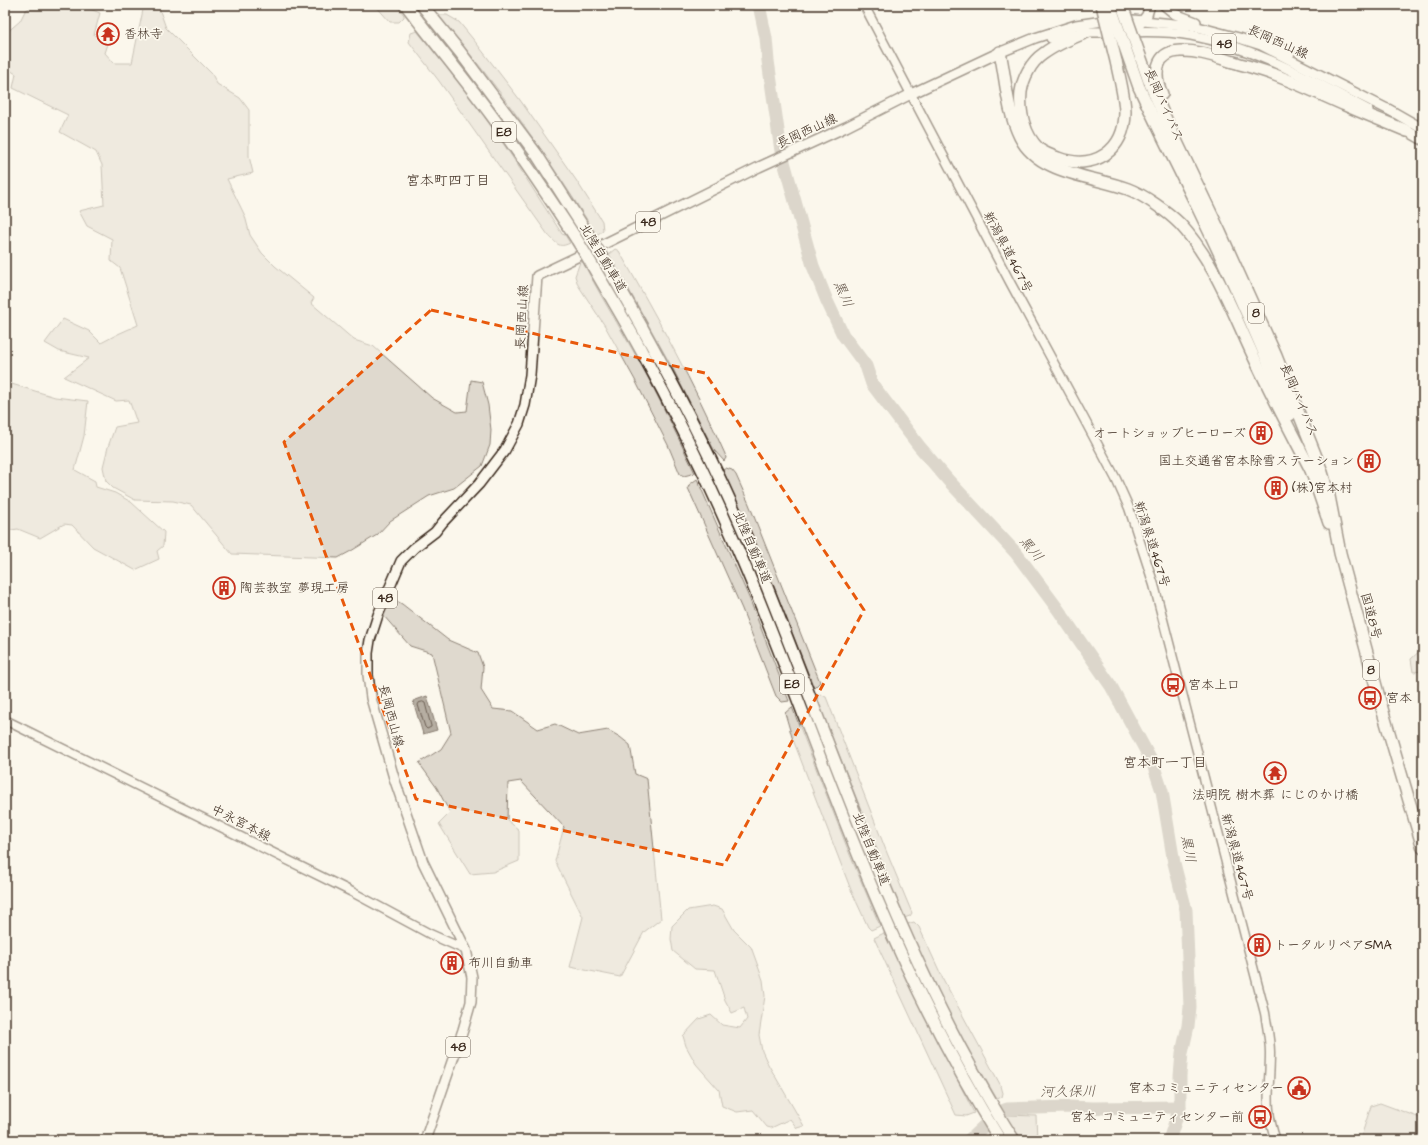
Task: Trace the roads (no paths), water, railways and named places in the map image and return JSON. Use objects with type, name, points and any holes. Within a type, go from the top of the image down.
[{"type":"highway","name":"北陸自動車道","points":[[422,5],[460,52],[537,155],[603,259],[664,367],[725,490],[764,580],[865,838],[904,932],[948,1023],[1000,1140]]},
{"type":"highway","points":[[1087,32],[1042,54],[1033,63],[1025,78],[1021,94],[1021,112],[1026,129],[1039,148],[1048,154],[1067,161],[1082,163],[1101,158],[1115,146],[1121,132],[1125,113],[1116,61],[1102,5]]},
{"type":"highway","name":"長岡バイパス","points":[[1110,5],[1144,84],[1162,111],[1220,232],[1292,394],[1321,469],[1329,496],[1340,553]]},
{"type":"highway","name":"長岡バイパス","points":[[1122,5],[1152,116],[1195,202],[1250,322],[1303,446],[1330,528],[1340,553]]},
{"type":"highway","name":"北陸自動車道","points":[[407,7],[501,128],[548,195],[592,263],[653,372],[716,499],[759,601],[878,903],[927,1011],[986,1108],[1014,1140]]},
{"type":"highway","points":[[1003,51],[1008,99],[1014,122],[1020,138],[1033,154],[1050,166],[1130,189],[1166,211],[1180,224],[1200,250],[1226,295],[1265,380],[1313,474]]},
{"type":"highway","points":[[1268,342],[1258,306],[1223,221],[1160,90],[1156,72],[1159,62],[1166,55],[1180,51],[1204,54],[1274,75],[1407,131]]},
{"type":"highway","name":"国道8号","points":[[1340,553],[1393,750],[1423,848]]},
{"type":"main road","name":"新潟県道467号","points":[[864,5],[1116,479],[1131,515],[1154,584],[1265,1013],[1270,1052],[1268,1111],[1276,1140]]},
{"type":"main road","points":[[1121,32],[1140,24],[1147,15],[1150,5]]},
{"type":"main road","name":"48","points":[[1164,5],[1175,14],[1183,18],[1238,31],[1273,44],[1366,94],[1423,129]]},
{"type":"main road","name":"長岡西山線","points":[[424,1140],[463,1030],[470,1002],[472,977],[466,950],[422,862],[375,715],[369,686],[368,653],[370,640],[378,615],[401,561],[414,548],[435,532],[468,496],[492,468],[513,436],[525,405],[529,388],[537,276],[759,167],[846,127],[911,94],[1003,51],[1035,38],[1076,25],[1103,21],[1133,20],[1194,26],[1239,38],[1261,45],[1394,112]]},
{"type":"main road","name":"48","points":[[1003,51],[1040,40],[1087,32],[1152,31],[1191,35],[1248,51],[1273,61],[1331,90],[1423,140]]},
{"type":"main road","name":"中永宮本線","points":[[5,720],[333,883],[430,934],[466,950]]},
{"type":"water","points":[[427,696],[437,730],[423,734],[413,701]]},
{"type":"waterway","name":"黒川","points":[[759,5],[766,38],[781,151],[813,266],[843,335],[866,366],[872,384],[919,446],[948,480],[1016,553],[1057,608],[1111,686],[1153,764],[1162,791],[1174,863],[1186,910],[1190,1007],[1188,1026],[1182,1053],[1180,1107],[1169,1140]]},
{"type":"waterway","name":"河久保川","points":[[969,1140],[999,1112],[1007,1109],[1069,1107],[1180,1107]]},
{"type":"place","name":"香林寺","points":[[108,34]]},
{"type":"place","name":"オートショップヒーローズ","points":[[1261,433]]},
{"type":"place","name":"国土交通省宮本除雪ステーション","points":[[1369,461]]},
{"type":"place","name":"(株)宮本村","points":[[1276,488]]},
{"type":"place","name":"陶芸教室 夢現工房","points":[[224,588]]},
{"type":"place","name":"宮本上口","points":[[1173,685]]},
{"type":"place","name":"宮本","points":[[1370,698]]},
{"type":"place","name":"法明院 樹木葬 にじのかけ橋","points":[[1275,773]]},
{"type":"place","name":"トータルリペアSMA","points":[[1259,945]]},
{"type":"place","name":"布川自動車","points":[[452,963]]},
{"type":"place","name":"宮本コミュニティセンター","points":[[1299,1088]]},
{"type":"place","name":"宮本 コミュニティセンター前","points":[[1260,1117]]},
{"type":"district","name":"宮本町四丁目","points":[[448,181]]},
{"type":"district","name":"宮本町一丁目","points":[[1165,763]]}]
